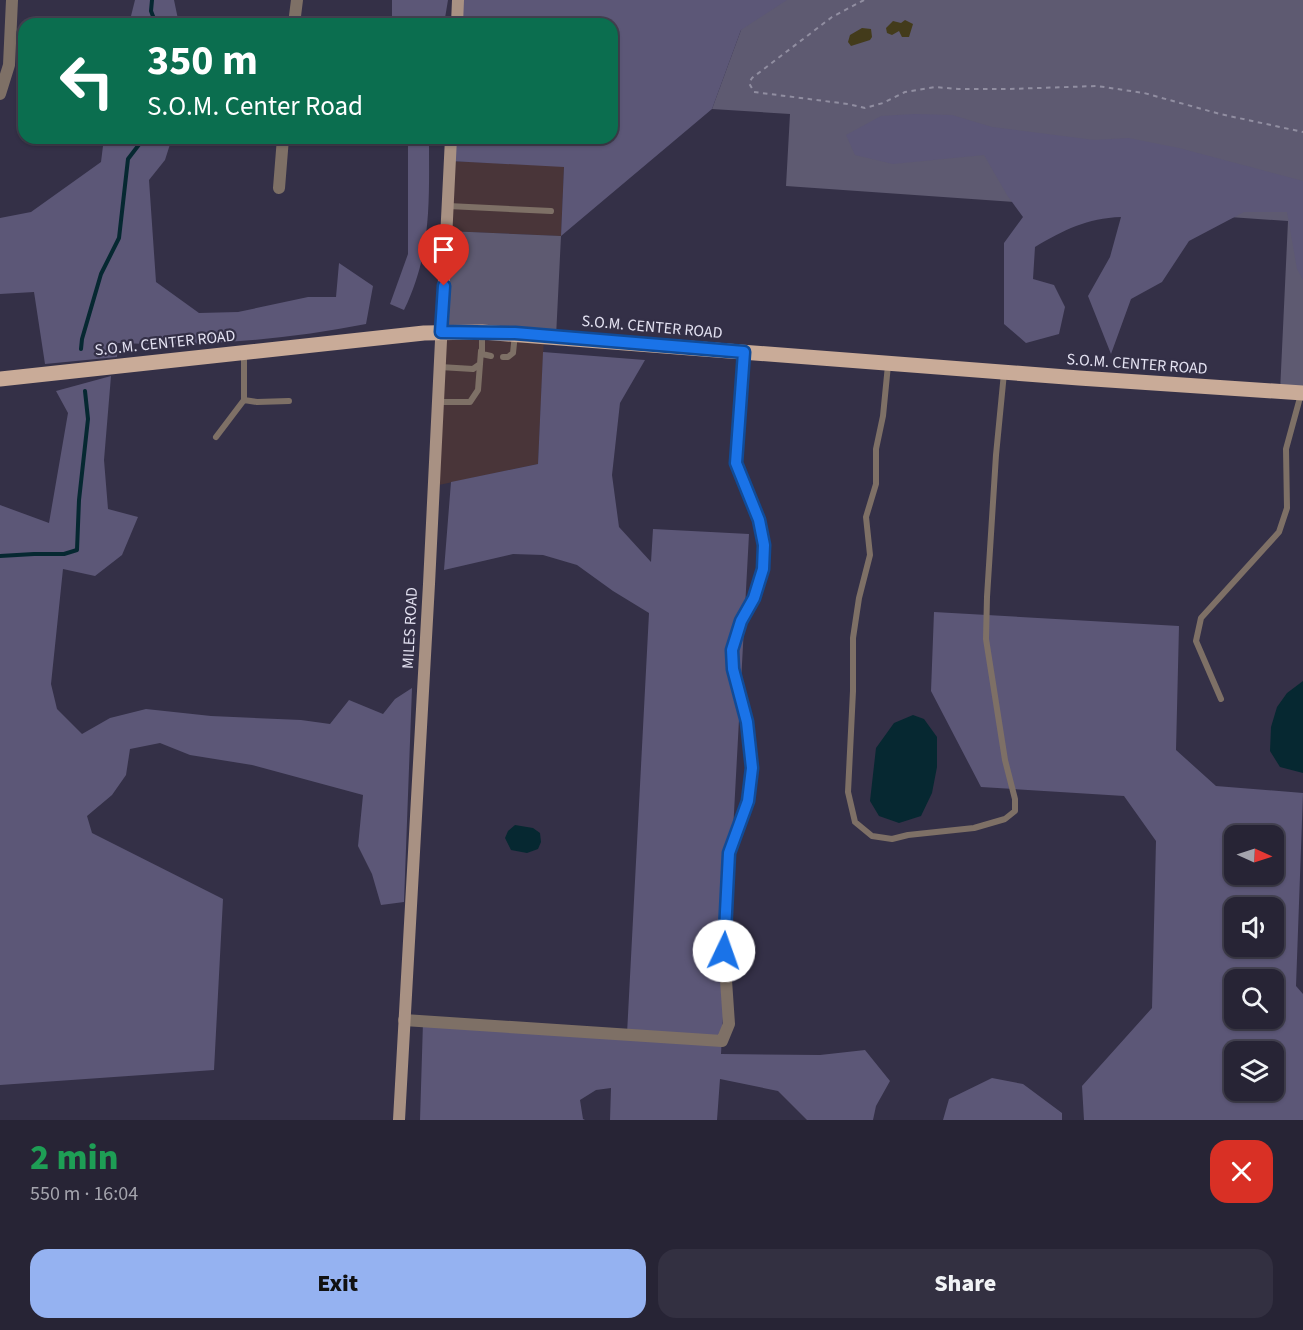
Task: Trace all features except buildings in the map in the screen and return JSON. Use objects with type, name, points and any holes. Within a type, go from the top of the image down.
[{"type":"main road","points":[[457,18],[458,0]]},
{"type":"main road","name":"MILES ROAD","points":[[399,1120],[451,144]]},
{"type":"main road","name":"S.O.M. CENTER ROAD","points":[[0,379],[441,332],[482,332],[1302,393]]},
{"type":"street","points":[[0,94],[9,65],[12,0]]},
{"type":"street","points":[[295,18],[297,0]]},
{"type":"street","points":[[279,189],[283,144]]},
{"type":"street","points":[[404,1020],[722,1041],[729,1024],[724,951],[729,853],[748,801]]},
{"type":"lane","points":[[448,206],[550,211]]},
{"type":"lane","points":[[438,402],[470,402],[478,390],[482,332]]},
{"type":"lane","points":[[503,357],[508,357],[513,353],[515,333]]},
{"type":"lane","points":[[481,351],[482,354],[491,356]]},
{"type":"lane","points":[[744,352],[736,463],[759,520],[764,545],[763,569],[754,598],[741,621],[732,650],[733,669],[750,742],[752,768],[748,801]]},
{"type":"lane","points":[[216,437],[244,400],[244,353]]},
{"type":"lane","points":[[888,363],[883,416],[876,449],[876,484],[866,517],[870,555],[857,607],[853,638],[848,792],[855,822],[866,832],[879,838],[892,839],[908,835],[974,828],[1005,819],[1015,811],[1015,799],[1005,760],[986,639],[993,502],[1005,372]]},
{"type":"lane","points":[[440,367],[473,369],[480,364]]},
{"type":"lane","points":[[1221,699],[1196,641],[1201,618],[1279,532],[1287,508],[1286,449],[1302,393]]},
{"type":"lane","points":[[244,400],[289,401]]},
{"type":"path","points":[[864,0],[832,17],[752,78],[749,83],[754,92],[865,108],[883,103],[905,92],[935,87],[1009,89],[1097,86],[1144,93],[1220,114],[1303,132]]},
{"type":"shaded area","points":[[135,0],[174,0],[178,18],[130,18]]},
{"type":"shaded area","points":[[392,0],[448,0],[445,18],[392,18]]},
{"type":"shaded area","points":[[458,0],[787,0],[741,30],[712,109],[561,236],[564,167],[450,161],[451,144],[618,144],[618,18],[457,18]]},
{"type":"shaded area","points":[[752,0],[1303,0],[1303,394],[1280,392],[1288,221],[786,186],[790,114],[712,109]]},
{"type":"shaded area","points":[[952,115],[992,127],[1094,140],[1129,138],[1179,148],[1303,181],[1303,280],[1297,269],[1287,212],[1244,212],[1189,241],[1162,282],[1131,299],[1111,354],[1088,296],[1110,257],[1121,217],[1086,222],[1035,247],[1033,279],[1054,285],[1065,307],[1059,334],[1026,343],[1004,324],[1004,243],[1023,217],[1007,195],[984,155],[893,164],[855,155],[846,135],[881,116]]},
{"type":"shaded area","points":[[103,144],[170,144],[165,160],[149,180],[156,282],[199,313],[238,312],[308,297],[336,297],[339,263],[373,286],[366,324],[242,341],[180,344],[118,343],[117,357],[45,364],[34,292],[0,294],[0,218],[31,212],[101,162]]},
{"type":"shaded area","points":[[408,144],[429,144],[427,226],[424,247],[420,268],[404,310],[390,304],[408,254]]},
{"type":"shaded area","points":[[450,161],[564,166],[561,236],[447,231]]},
{"type":"shaded area","points":[[447,231],[561,236],[556,337],[441,332]]},
{"type":"shaded area","points":[[441,332],[544,336],[538,464],[434,486]]},
{"type":"shaded area","points":[[543,352],[645,360],[620,403],[612,475],[619,527],[651,562],[653,529],[749,534],[721,1054],[820,1055],[865,1050],[890,1081],[876,1106],[873,1120],[807,1120],[778,1091],[720,1079],[717,1120],[610,1120],[611,1088],[596,1090],[580,1100],[585,1120],[420,1120],[423,1022],[627,1034],[649,613],[577,565],[543,555],[513,554],[444,570],[451,482],[538,464]]},
{"type":"shaded area","points":[[111,376],[104,460],[108,509],[138,517],[122,555],[95,576],[63,569],[51,684],[57,709],[82,734],[110,718],[146,709],[330,724],[349,700],[383,714],[395,699],[412,688],[404,902],[381,905],[372,874],[358,846],[363,795],[252,765],[190,755],[160,743],[130,749],[126,775],[112,795],[87,816],[92,833],[223,899],[214,1070],[0,1085],[0,505],[49,523],[68,413],[56,391]]},
{"type":"shaded area","points":[[934,612],[1179,626],[1176,750],[1216,786],[1303,793],[1296,986],[1303,994],[1303,1120],[1084,1120],[1082,1086],[1152,1008],[1156,841],[1124,796],[981,787],[931,691]]},
{"type":"shaded area","points":[[992,1078],[1023,1084],[1062,1113],[1062,1120],[943,1120],[949,1099]]},
{"type":"sand","points":[[905,20],[913,24],[909,37],[902,37],[899,31],[892,35],[887,33],[886,28],[893,21],[901,23]]},
{"type":"sand","points":[[862,28],[871,29],[872,37],[870,40],[851,46],[848,42],[850,35]]},
{"type":"water","points":[[1303,681],[1303,773],[1280,767],[1270,751],[1271,727],[1277,707],[1287,693]]},
{"type":"water","points":[[913,715],[924,719],[937,737],[937,767],[932,793],[921,816],[899,823],[879,816],[870,801],[876,748],[894,723]]},
{"type":"water","points":[[515,825],[533,828],[540,833],[541,842],[538,849],[527,853],[511,850],[505,838],[508,831]]},
{"type":"waterway","points":[[152,0],[151,11],[154,18]]},
{"type":"waterway","points":[[81,349],[101,274],[119,238],[128,159],[139,144]]},
{"type":"waterway","points":[[0,556],[64,554],[77,550],[79,500],[88,419],[85,391]]},
{"type":"route","points":[[444,286],[441,332],[515,333],[744,352],[736,463],[759,520],[764,545],[763,569],[754,598],[741,621],[732,650],[733,669],[747,722],[752,768],[748,801],[729,853],[724,951]]}]
